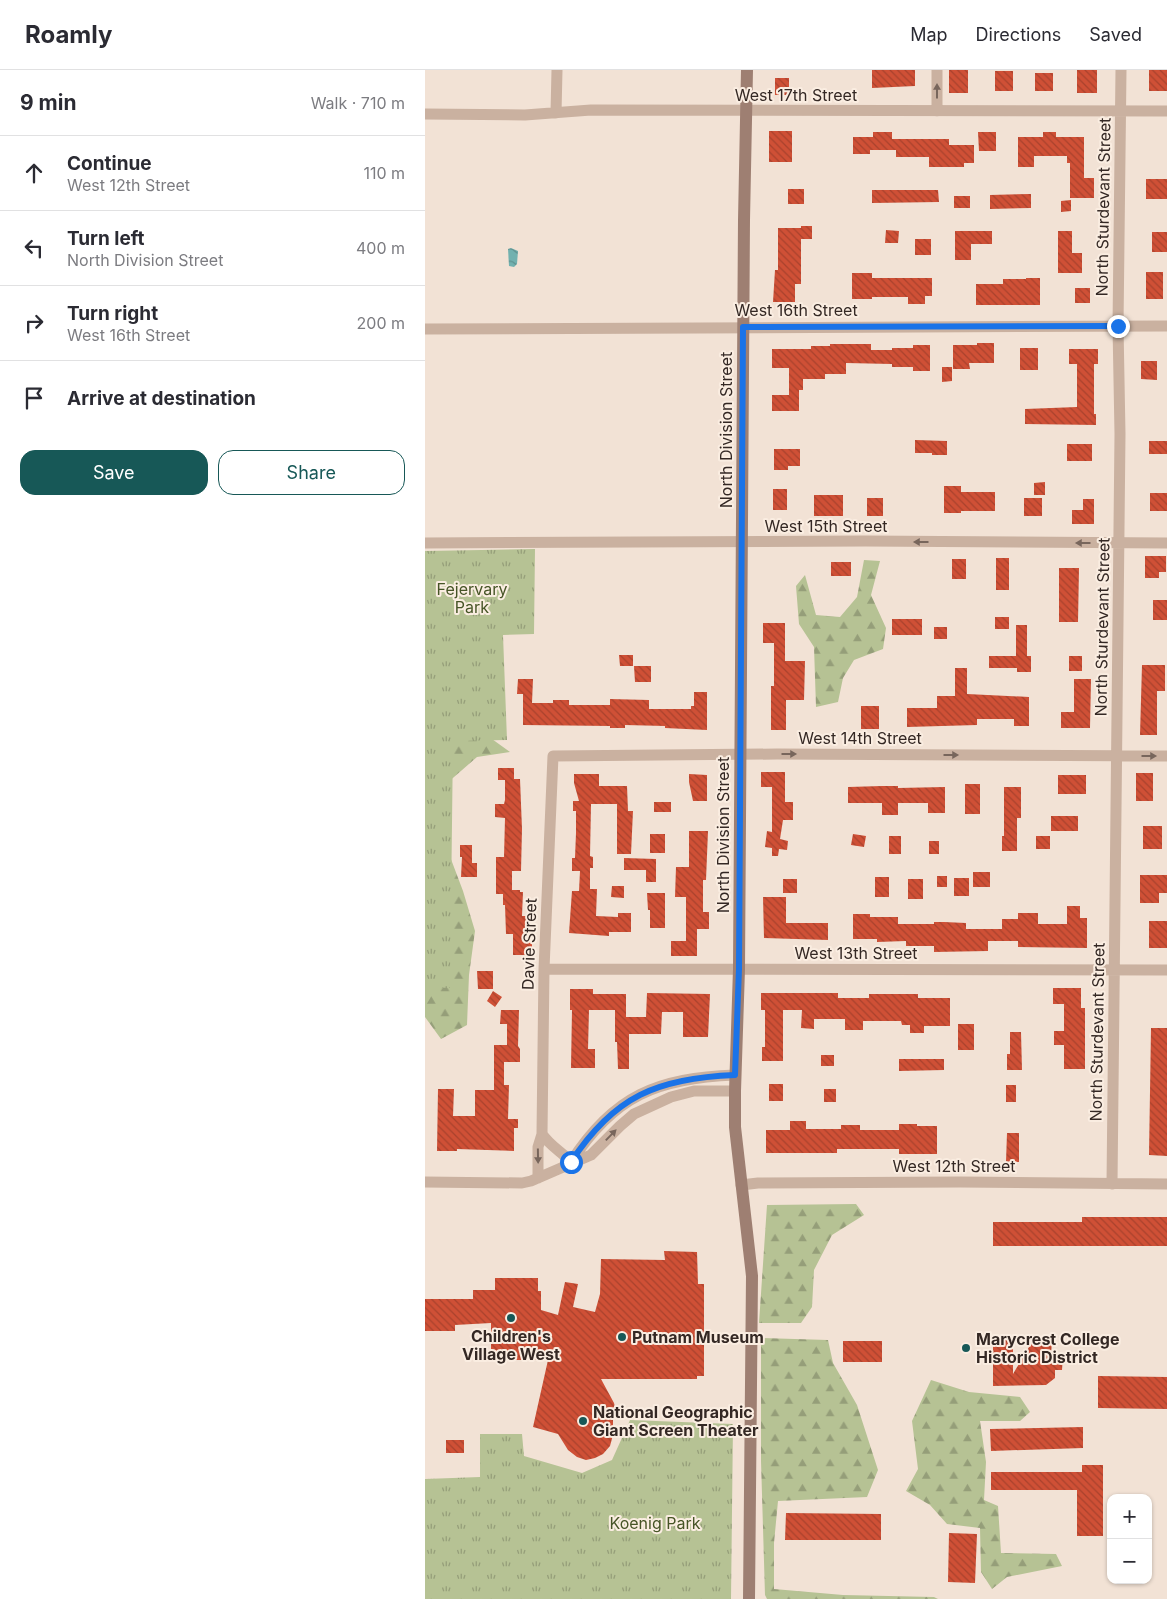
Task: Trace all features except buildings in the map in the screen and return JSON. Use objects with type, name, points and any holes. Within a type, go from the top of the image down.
[{"type":"main road","name":"North Division Street","points":[[747,70],[741,542],[739,969],[735,1091],[737,1152],[752,1276],[749,1599]]},
{"type":"street","points":[[556,113],[557,70]]},
{"type":"street","points":[[937,70],[937,111]]},
{"type":"street","name":"North Sturdevant Street","points":[[1112,1184],[1120,434],[1118,326],[1121,70]]},
{"type":"street","name":"West 17th Street","points":[[425,114],[525,115],[591,110],[1167,111]]},
{"type":"street","name":"West 16th Street","points":[[425,329],[1167,326]]},
{"type":"street","name":"West 15th Street","points":[[425,543],[1167,543]]},
{"type":"street","name":"West 14th Street","points":[[553,756],[777,754],[1167,756]]},
{"type":"street","name":"Davie Street","points":[[538,1178],[538,1147],[542,1134],[544,969],[553,756]]},
{"type":"street","name":"West 13th Street","points":[[544,969],[1167,970]]},
{"type":"street","points":[[571,1162],[584,1142],[600,1123],[616,1109],[636,1097],[656,1087],[683,1080],[706,1076],[735,1075]]},
{"type":"street","points":[[425,1182],[521,1183],[554,1172],[571,1162],[591,1155],[634,1114],[671,1097],[694,1091],[735,1091]]},
{"type":"street","points":[[542,1134],[552,1146],[564,1154],[571,1162]]},
{"type":"street","name":"West 12th Street","points":[[741,1185],[758,1183],[950,1182],[1167,1184]]},
{"type":"green space","name":"Fejervary Park","points":[[535,549],[534,634],[503,635],[507,740],[453,741],[450,988],[425,987],[425,551]]},
{"type":"green space","points":[[864,560],[880,561],[871,595],[886,628],[883,649],[854,660],[843,678],[838,702],[816,707],[814,647],[799,624],[796,586],[805,575],[816,615],[840,617],[857,597]]},
{"type":"green space","points":[[425,579],[485,734],[510,752],[477,757],[446,784],[446,846],[463,891],[475,931],[469,975],[467,1025],[441,1039],[425,1017]]},
{"type":"green space","points":[[856,1204],[864,1215],[832,1235],[814,1270],[812,1307],[801,1323],[759,1323],[767,1205]]},
{"type":"green space","points":[[761,1338],[828,1340],[833,1363],[857,1405],[878,1470],[867,1497],[778,1501],[774,1543],[774,1589],[843,1595],[934,1597],[938,1599],[767,1599],[765,1595],[761,1461]]},
{"type":"green space","points":[[931,1380],[969,1392],[1020,1397],[1030,1412],[1020,1421],[980,1421],[986,1462],[984,1500],[998,1506],[1001,1553],[1056,1554],[1062,1566],[1007,1577],[992,1589],[981,1572],[980,1528],[947,1524],[930,1505],[906,1491],[918,1469],[912,1421]]},
{"type":"green space","name":"Koenig Park","points":[[630,1420],[733,1424],[731,1599],[425,1599],[425,1479],[480,1477],[480,1434],[522,1434],[524,1456],[582,1473],[612,1460]]},
{"type":"water","points":[[511,248],[518,251],[517,264],[514,267],[509,266],[508,249]]},
{"type":"place","name":"Children's Village West","points":[[511,1318]]},
{"type":"place","name":"Putnam Museum","points":[[622,1337]]},
{"type":"place","name":"Marycrest College Historic District","points":[[966,1348]]},
{"type":"place","name":"National Geographic Giant Screen Theater","points":[[583,1421]]},
{"type":"route","points":[[571,1162],[584,1142],[600,1123],[616,1109],[636,1097],[656,1087],[683,1080],[706,1076],[735,1075],[739,969],[743,327],[1118,326]]}]
